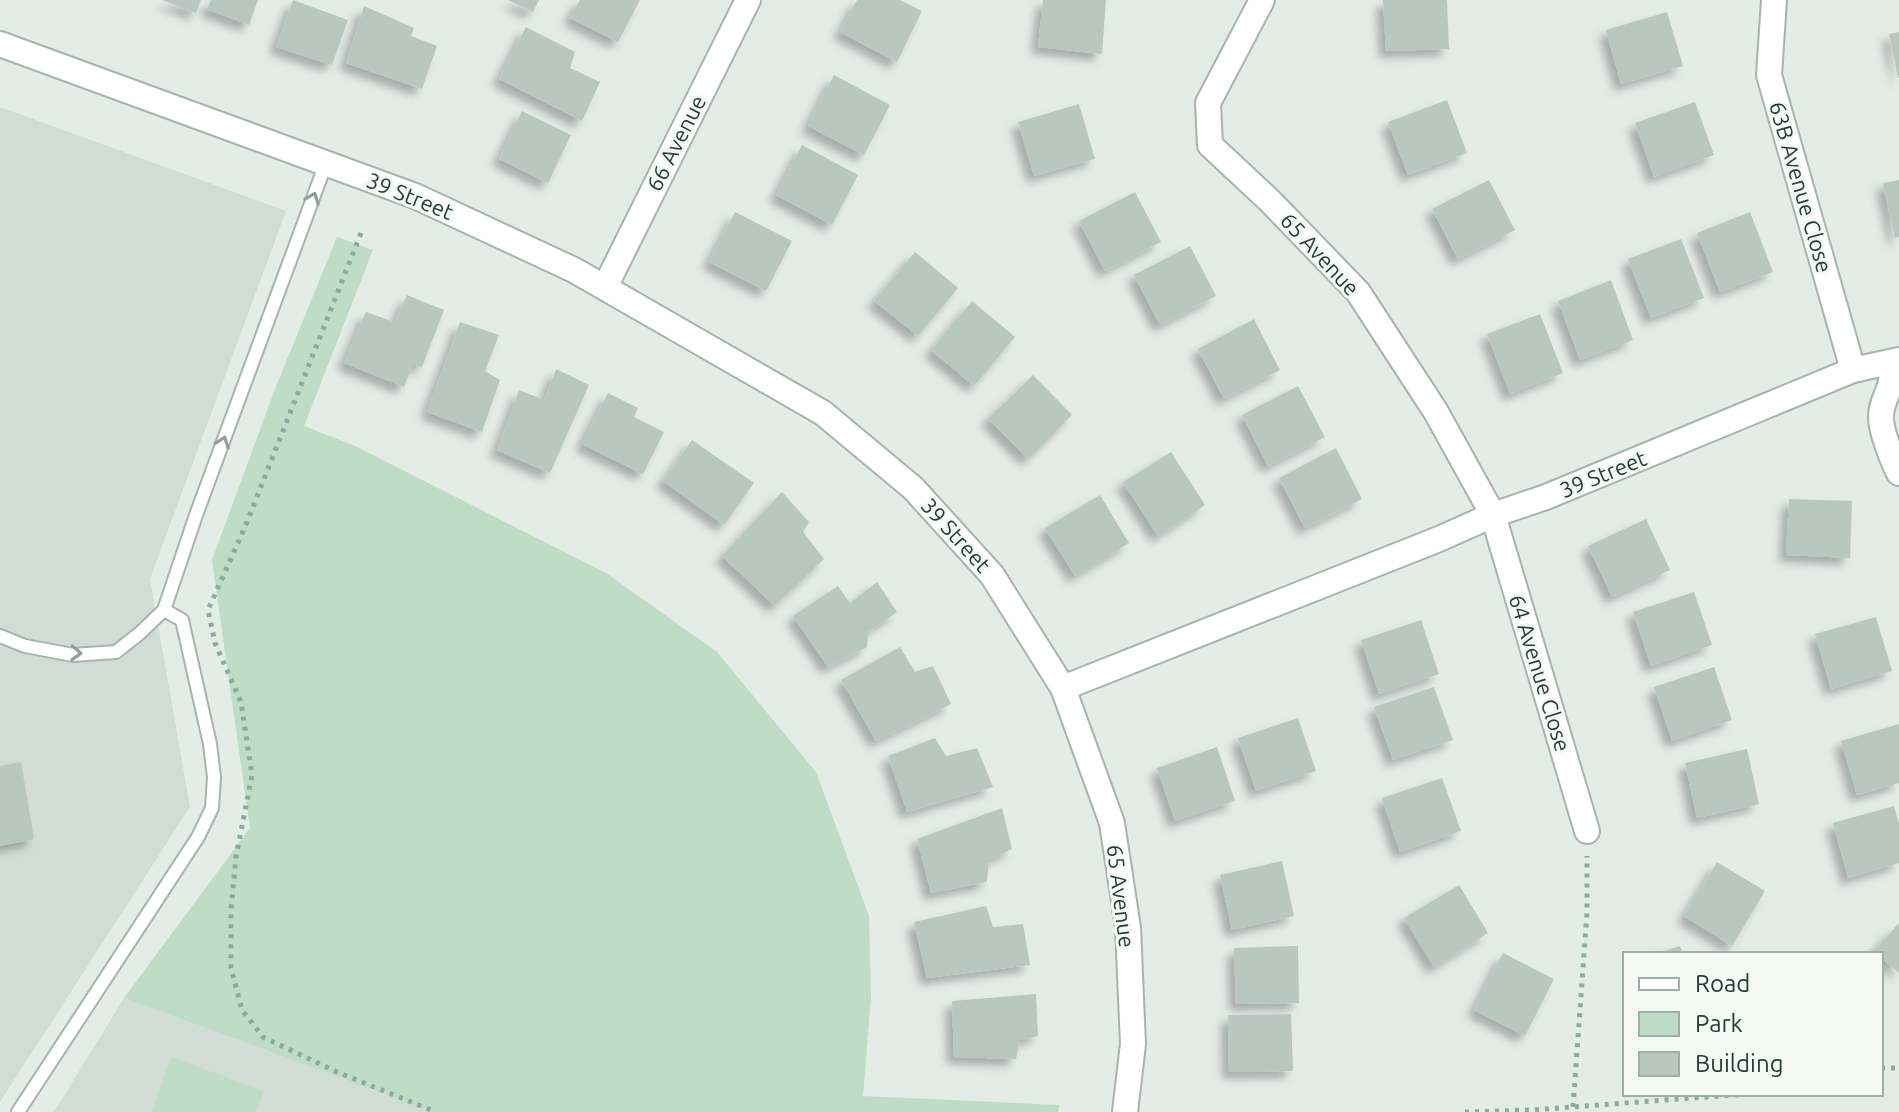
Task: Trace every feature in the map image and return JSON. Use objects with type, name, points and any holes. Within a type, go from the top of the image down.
[{"type":"street","name":"66 Avenue","points":[[605,287],[748,0]]},
{"type":"street","name":"65 Avenue","points":[[1262,0],[1208,103],[1210,145],[1270,201],[1358,292],[1436,412],[1493,515]]},
{"type":"street","name":"63B Avenue Close","points":[[1774,0],[1769,75],[1853,370]]},
{"type":"street","name":"39 Street","points":[[0,44],[415,196],[574,270],[823,413],[913,488],[992,575],[1063,688],[1493,515],[1546,497],[1853,370],[1895,369]]},
{"type":"street","points":[[1895,369],[1881,417],[1890,453],[1899,473]]},
{"type":"street","name":"64 Avenue Close","points":[[1493,515],[1587,831]]},
{"type":"street","name":"65 Avenue","points":[[1063,688],[1112,823],[1128,928],[1133,1044],[1125,1112]]},
{"type":"lane","points":[[0,636],[25,646],[73,655],[116,652],[164,610],[326,163]]},
{"type":"lane","points":[[18,1112],[198,837],[212,808],[214,777],[210,744],[182,620],[164,610]]},
{"type":"path","points":[[361,233],[250,514],[208,610],[215,643],[241,702],[252,775],[236,857],[231,909],[231,968],[242,1010],[263,1037],[337,1072],[436,1112]]},
{"type":"path","points":[[1573,1107],[1587,913],[1587,831]]},
{"type":"path","points":[[1465,1112],[1531,1111],[1720,1096]]},
{"type":"shaded area","points":[[0,107],[286,211],[150,579],[190,807],[0,1102]]},
{"type":"shaded area","points":[[124,998],[434,1112],[54,1112]]},
{"type":"green space","points":[[337,237],[373,250],[304,426],[355,446],[606,573],[717,652],[816,772],[869,916],[871,996],[863,1096],[1059,1105],[1058,1112],[434,1112],[124,998],[250,828],[212,560],[275,389]]},
{"type":"green space","points":[[171,1057],[264,1091],[256,1112],[152,1112]]},
{"type":"building","points":[[162,0],[201,0],[196,13]]},
{"type":"building","points":[[211,0],[258,0],[249,25],[207,9]]},
{"type":"building","points":[[293,0],[348,20],[332,65],[276,47]]},
{"type":"building","points":[[508,0],[539,0],[533,12]]},
{"type":"building","points":[[580,0],[640,0],[618,42],[570,18]]},
{"type":"building","points":[[857,0],[900,0],[922,11],[897,62],[840,32]]},
{"type":"building","points":[[1043,0],[1106,0],[1102,54],[1038,47]]},
{"type":"building","points":[[1383,0],[1447,0],[1449,49],[1386,51]]},
{"type":"building","points":[[364,6],[414,28],[411,36],[437,46],[422,89],[346,63]]},
{"type":"building","points":[[1667,12],[1683,66],[1621,84],[1606,30]]},
{"type":"building","points":[[526,27],[575,52],[570,68],[600,82],[582,121],[499,79]]},
{"type":"building","points":[[1899,32],[1899,78],[1898,78],[1889,34]]},
{"type":"building","points":[[834,75],[890,105],[864,155],[808,126]]},
{"type":"building","points":[[1447,100],[1467,153],[1408,175],[1388,122]]},
{"type":"building","points":[[1695,102],[1714,155],[1654,177],[1635,123]]},
{"type":"building","points":[[1079,104],[1095,159],[1034,176],[1018,122]]},
{"type":"building","points":[[522,111],[571,135],[548,183],[499,159]]},
{"type":"building","points":[[802,145],[858,175],[832,225],[776,195]]},
{"type":"building","points":[[1489,180],[1515,230],[1458,259],[1432,209]]},
{"type":"building","points":[[1899,180],[1899,237],[1895,238],[1883,183]]},
{"type":"building","points":[[1135,192],[1161,242],[1105,271],[1079,221]]},
{"type":"building","points":[[735,212],[792,241],[766,291],[709,262]]},
{"type":"building","points":[[1750,212],[1773,272],[1720,292],[1697,233]]},
{"type":"building","points":[[1681,239],[1704,298],[1651,318],[1628,259]]},
{"type":"building","points":[[1190,246],[1216,296],[1160,325],[1134,275]]},
{"type":"building","points":[[915,252],[958,288],[918,336],[874,301]]},
{"type":"building","points":[[1611,280],[1633,340],[1580,360],[1558,301]]},
{"type":"building","points":[[407,295],[444,310],[422,367],[413,364],[404,387],[344,363],[366,312],[395,322]]},
{"type":"building","points":[[972,301],[1015,337],[974,386],[931,350]]},
{"type":"building","points":[[1540,314],[1563,373],[1510,394],[1487,334]]},
{"type":"building","points":[[1254,319],[1280,370],[1224,399],[1198,349]]},
{"type":"building","points":[[460,322],[499,335],[485,371],[500,380],[482,432],[427,412]]},
{"type":"building","points":[[556,369],[589,385],[550,473],[497,450],[519,390],[544,400]]},
{"type":"building","points":[[1033,375],[1072,415],[1028,459],[988,419]]},
{"type":"building","points":[[1298,386],[1325,437],[1268,466],[1242,415]]},
{"type":"building","points":[[608,393],[638,408],[634,417],[664,432],[643,474],[582,444]]},
{"type":"building","points":[[692,440],[754,483],[724,525],[663,481]]},
{"type":"building","points":[[1336,448],[1362,499],[1305,528],[1279,478]]},
{"type":"building","points":[[1171,452],[1205,505],[1158,536],[1123,482]]},
{"type":"building","points":[[782,492],[809,522],[803,532],[824,559],[775,606],[722,556]]},
{"type":"building","points":[[1100,495],[1129,543],[1075,576],[1045,528]]},
{"type":"building","points":[[1789,499],[1852,501],[1850,558],[1786,555]]},
{"type":"building","points":[[1646,519],[1670,570],[1612,597],[1588,546]]},
{"type":"building","points":[[877,582],[897,612],[868,632],[867,647],[828,667],[793,616],[838,586],[850,603]]},
{"type":"building","points":[[1694,592],[1712,645],[1651,666],[1633,612]]},
{"type":"building","points":[[1876,617],[1892,671],[1831,689],[1815,634]]},
{"type":"building","points":[[1421,620],[1439,674],[1379,694],[1361,640]]},
{"type":"building","points":[[900,647],[915,672],[933,666],[951,704],[876,741],[841,680]]},
{"type":"building","points":[[1714,667],[1732,720],[1672,741],[1654,687]]},
{"type":"building","points":[[1434,687],[1453,740],[1393,760],[1374,707]]},
{"type":"building","points":[[1298,718],[1316,771],[1256,791],[1238,738]]},
{"type":"building","points":[[1899,724],[1899,783],[1857,795],[1841,741]]},
{"type":"building","points":[[935,738],[946,756],[977,748],[993,787],[907,812],[888,756]]},
{"type":"building","points":[[1217,747],[1235,801],[1175,821],[1157,768]]},
{"type":"building","points":[[1747,749],[1759,804],[1697,818],[1685,763]]},
{"type":"building","points":[[21,762],[34,839],[0,846],[0,766]]},
{"type":"building","points":[[1442,778],[1461,831],[1400,852],[1382,798]]},
{"type":"building","points":[[1894,806],[1899,824],[1899,863],[1848,878],[1833,823]]},
{"type":"building","points":[[1002,808],[1012,849],[989,860],[987,882],[931,893],[917,839]]},
{"type":"building","points":[[1282,861],[1294,916],[1232,930],[1220,875]]},
{"type":"building","points":[[1717,862],[1765,891],[1732,946],[1684,916]]},
{"type":"building","points":[[1459,885],[1488,933],[1434,967],[1404,918]]},
{"type":"building","points":[[986,906],[993,927],[1023,924],[1030,965],[927,978],[914,922]]},
{"type":"building","points":[[1899,923],[1899,973],[1883,959],[1883,952],[1874,951]]},
{"type":"building","points":[[1298,946],[1299,1003],[1236,1004],[1234,948]]},
{"type":"building","points":[[1680,946],[1682,952],[1661,952]]},
{"type":"building","points":[[1503,953],[1554,979],[1525,1036],[1474,1010]]},
{"type":"building","points":[[1036,994],[1038,1036],[1020,1040],[1016,1059],[954,1057],[952,1001]]},
{"type":"building","points":[[1291,1014],[1293,1071],[1229,1072],[1228,1015]]}]
